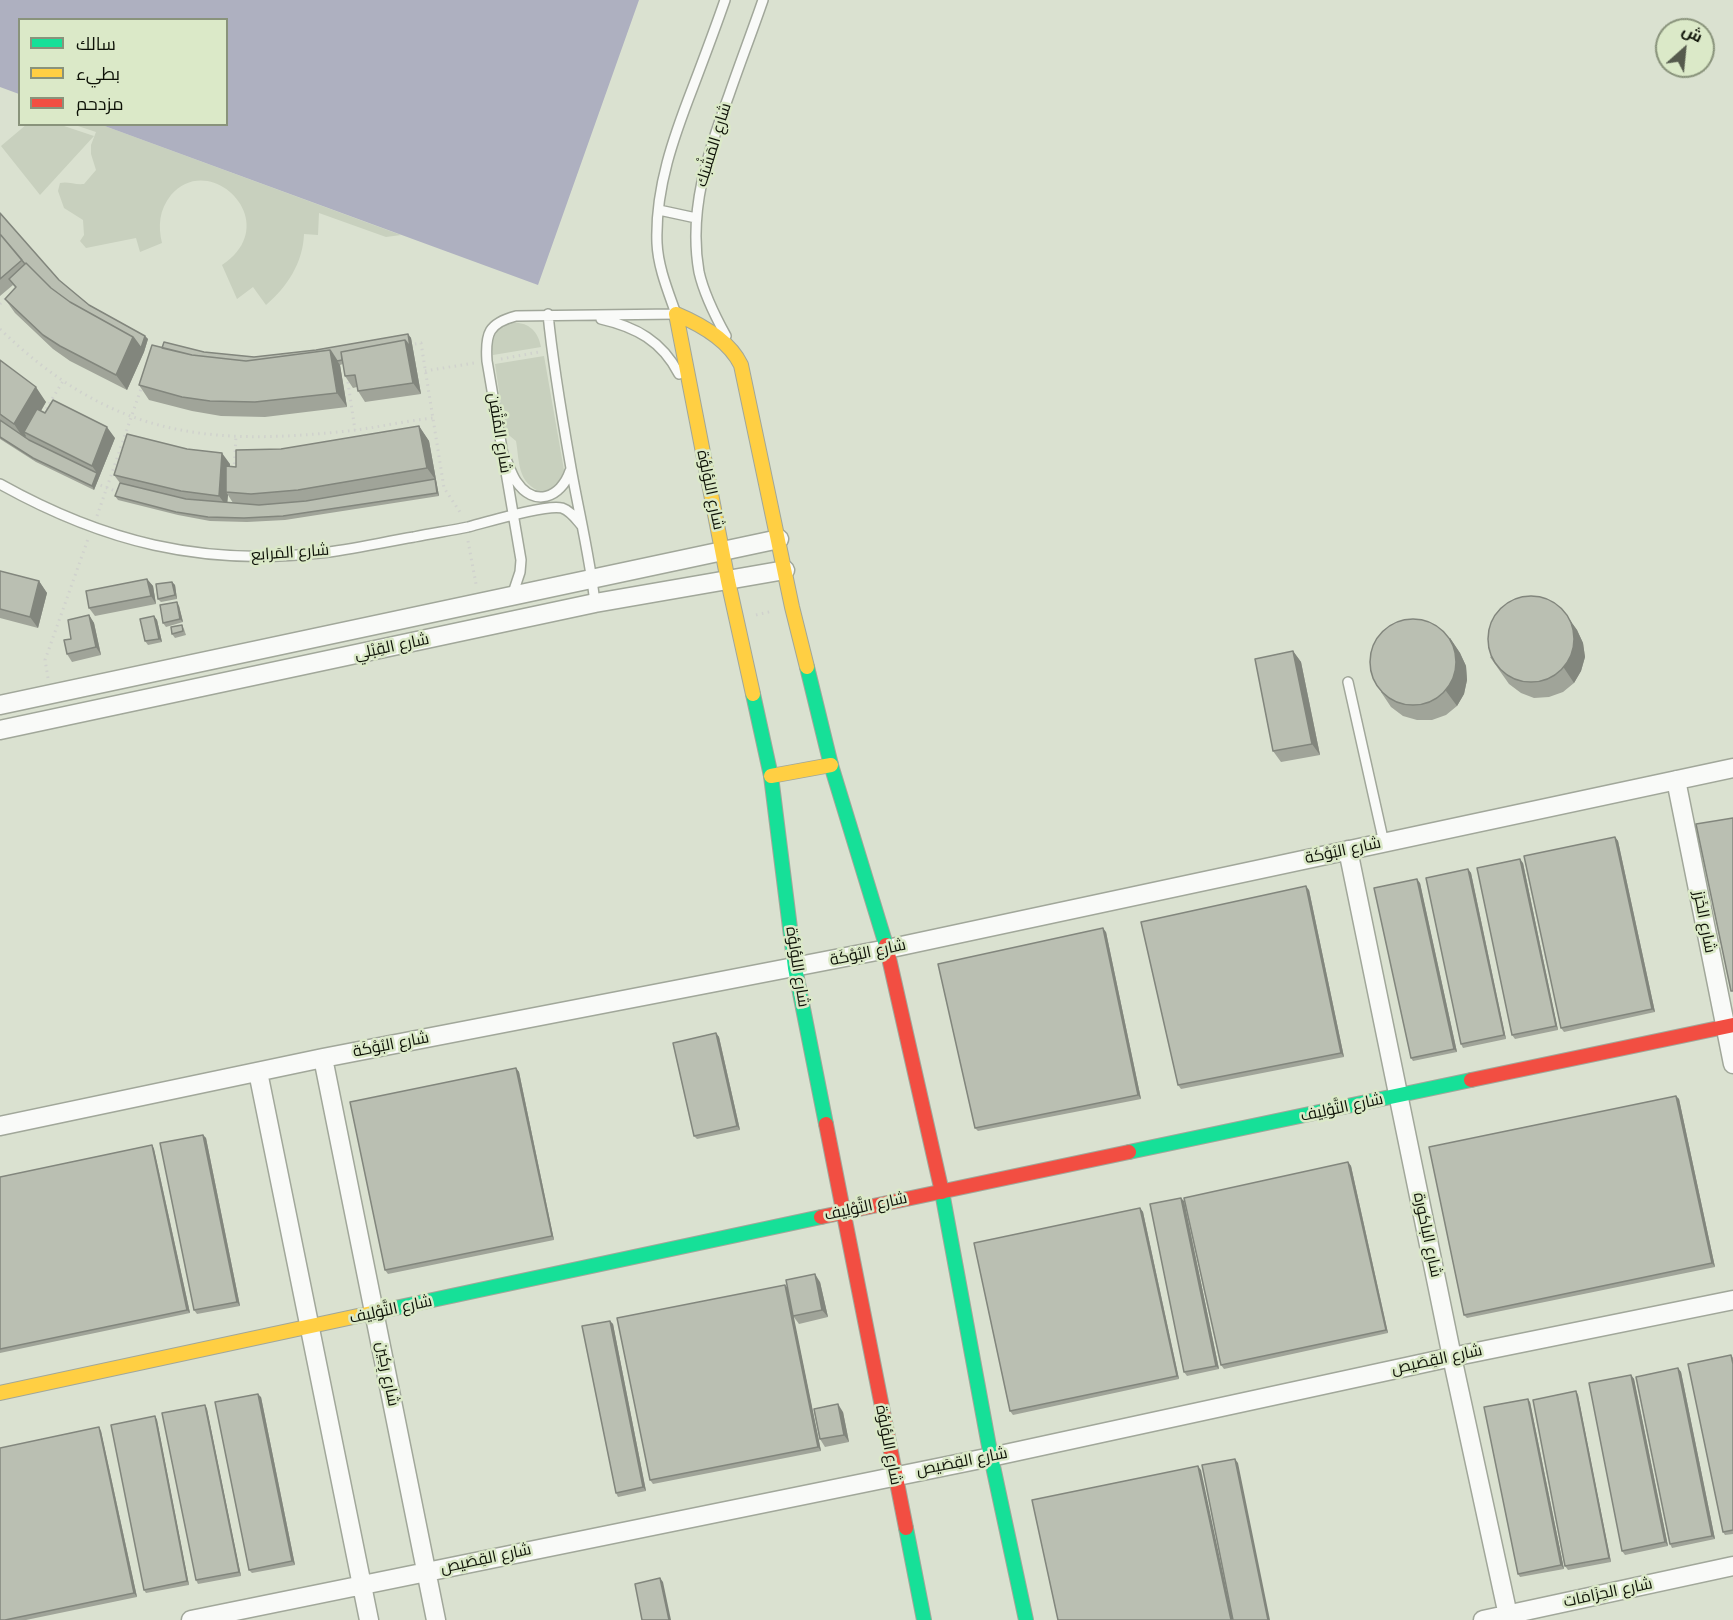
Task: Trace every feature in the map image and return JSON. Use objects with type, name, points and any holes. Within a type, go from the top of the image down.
[{"type":"street","points":[[676,314],[692,320],[708,331],[738,359],[747,390],[792,607],[831,765],[887,949],[942,1191],[991,1457],[1026,1620]]},
{"type":"street","name":"شارع اللؤلؤة","points":[[676,314],[728,581],[771,776],[795,968],[924,1620]]},
{"type":"street","name":"شارع القِبْلي","points":[[0,705],[779,539]]},
{"type":"street","name":"شارع القِبْلي","points":[[0,730],[595,603],[785,570]]},
{"type":"street","points":[[771,776],[831,765]]},
{"type":"street","name":"شارع البُوْكَة","points":[[0,1126],[323,1058],[887,949],[1733,768]]},
{"type":"street","name":"شارع الخَرَز","points":[[1676,780],[1729,1026],[1733,1064]]},
{"type":"street","name":"شارع الباكورة","points":[[1348,850],[1508,1617]]},
{"type":"street","name":"شارع التَّوْلِيف","points":[[0,1393],[942,1191],[1729,1026]]},
{"type":"street","name":"شارع رِكِين","points":[[323,1058],[436,1620]]},
{"type":"street","points":[[258,1072],[369,1620]]},
{"type":"street","name":"شارع القِصَيص","points":[[191,1620],[991,1457],[1452,1356],[1733,1300]]},
{"type":"street","name":"شارع الحِزَامَات","points":[[1483,1620],[1508,1617],[1733,1566]]},
{"type":"lane","points":[[676,314],[664,279],[657,244],[664,173],[674,137],[725,0]]},
{"type":"lane","name":"شارع المَشْبَك","points":[[738,359],[713,310],[700,274],[695,240],[696,218],[703,170],[710,146],[763,0]]},
{"type":"lane","points":[[659,210],[696,218]]},
{"type":"lane","points":[[548,314],[571,469],[595,603]]},
{"type":"lane","name":"شارع المُتْقِن","points":[[512,596],[520,572],[521,560],[487,361],[488,333],[507,318],[516,315],[676,314]]},
{"type":"lane","points":[[584,316],[637,330],[658,345],[675,365],[691,395]]},
{"type":"lane","points":[[501,446],[516,481],[522,488],[534,495],[548,496],[560,490],[565,486],[571,469]]},
{"type":"lane","name":"شارع المَرابع","points":[[0,484],[31,502],[92,529],[157,547],[228,556],[321,553],[466,527],[552,507],[570,512],[582,526]]},
{"type":"lane","points":[[1348,682],[1384,843]]},
{"type":"path","points":[[0,304],[15,290]]},
{"type":"path","points":[[0,329],[43,368],[97,401],[131,417],[180,431],[236,436],[306,435],[433,418]]},
{"type":"path","points":[[399,347],[421,343],[444,488],[464,516]]},
{"type":"path","points":[[346,367],[355,430]]},
{"type":"path","points":[[41,418],[63,381]]},
{"type":"path","points":[[96,517],[108,489],[143,383]]},
{"type":"path","points":[[233,481],[236,436]]},
{"type":"path","points":[[90,480],[126,495]]},
{"type":"path","points":[[435,490],[444,488]]},
{"type":"path","points":[[468,536],[476,584]]},
{"type":"path","points":[[50,694],[45,660],[89,537]]},
{"type":"path","points":[[737,619],[792,607]]},
{"type":"green space","points":[[25,126],[64,126],[94,136],[40,195],[1,146]]},
{"type":"green space","points":[[78,126],[105,126],[401,235],[386,237],[319,213],[318,235],[304,234],[301,255],[297,264],[287,282],[274,298],[266,305],[253,287],[237,299],[222,265],[240,248],[247,230],[244,212],[235,197],[221,186],[204,181],[187,183],[171,195],[160,218],[162,243],[140,252],[136,238],[86,248],[80,241],[84,235],[83,220],[64,208],[58,191],[60,183],[84,184],[96,170],[91,145],[96,132]]},
{"type":"green space","points":[[510,323],[522,324],[531,328],[540,341],[541,347],[493,355],[495,335]]},
{"type":"green space","points":[[544,356],[564,470],[555,487],[546,492],[536,490],[527,483],[522,474],[516,441],[505,432],[495,364]]},
{"type":"water","points":[[0,0],[639,0],[538,285],[105,126],[228,126],[228,18],[18,18],[18,94],[0,87]]},
{"type":"building","points":[[0,213],[59,280],[89,305],[145,336],[141,348],[133,337],[70,302],[25,264],[0,234]]},
{"type":"building","points":[[0,234],[22,260],[0,279]]},
{"type":"building","points":[[26,263],[51,288],[70,302],[133,337],[116,375],[43,335],[5,299],[16,287],[9,279]]},
{"type":"building","points":[[408,334],[410,347],[405,340],[341,352],[342,360],[337,361],[330,350],[246,361],[192,355],[162,348],[164,342],[204,352],[254,357],[316,350]]},
{"type":"building","points":[[405,340],[413,383],[358,391],[355,375],[345,376],[341,352]]},
{"type":"building","points":[[152,345],[192,355],[246,361],[330,350],[337,393],[255,402],[210,401],[182,397],[139,385]]},
{"type":"building","points":[[0,360],[36,387],[14,424],[0,414]]},
{"type":"building","points":[[53,400],[107,427],[92,466],[24,432],[37,409],[45,413]]},
{"type":"building","points":[[0,420],[29,440],[97,473],[92,486],[33,458],[0,437]]},
{"type":"building","points":[[419,426],[427,468],[298,490],[251,494],[226,492],[226,466],[236,467],[236,450],[281,449]]},
{"type":"building","points":[[127,434],[187,449],[222,453],[219,496],[181,491],[114,475]]},
{"type":"building","points":[[435,479],[437,493],[283,516],[208,517],[176,512],[115,496],[120,483],[186,499],[259,505],[306,501]]},
{"type":"building","points":[[0,571],[39,581],[30,617],[0,609]]},
{"type":"building","points":[[147,579],[151,596],[89,608],[86,591]]},
{"type":"building","points":[[172,582],[175,595],[158,599],[156,584]]},
{"type":"building","points":[[1523,596],[1539,596],[1562,608],[1571,622],[1574,639],[1571,656],[1562,670],[1539,682],[1523,682],[1507,675],[1495,663],[1488,647],[1488,631],[1495,615],[1507,603]]},
{"type":"building","points":[[177,602],[180,619],[163,623],[160,605]]},
{"type":"building","points":[[89,615],[96,647],[67,654],[64,640],[71,639],[68,620]]},
{"type":"building","points":[[154,616],[159,639],[145,641],[140,619]]},
{"type":"building","points":[[1405,619],[1421,619],[1444,631],[1453,645],[1456,662],[1453,679],[1444,693],[1421,705],[1405,705],[1389,698],[1377,686],[1370,670],[1370,654],[1377,638],[1389,626]]},
{"type":"building","points":[[182,625],[183,631],[172,634],[171,627]]},
{"type":"building","points":[[1293,651],[1312,744],[1273,751],[1255,659]]},
{"type":"building","points":[[1733,818],[1733,991],[1731,991],[1696,824]]},
{"type":"building","points":[[1615,837],[1652,1009],[1561,1028],[1524,856]]},
{"type":"building","points":[[1520,859],[1556,1026],[1512,1035],[1477,868]]},
{"type":"building","points":[[1468,869],[1504,1035],[1461,1044],[1426,878]]},
{"type":"building","points":[[1417,879],[1454,1049],[1411,1058],[1374,888]]},
{"type":"building","points":[[1306,886],[1341,1053],[1178,1085],[1141,922]]},
{"type":"building","points":[[1103,928],[1138,1095],[975,1128],[938,964]]},
{"type":"building","points":[[716,1033],[737,1126],[694,1136],[673,1043]]},
{"type":"building","points":[[516,1068],[552,1236],[385,1270],[350,1102]]},
{"type":"building","points":[[1676,1096],[1712,1263],[1464,1315],[1429,1147]]},
{"type":"building","points":[[203,1135],[237,1302],[194,1310],[160,1143]]},
{"type":"building","points":[[152,1145],[187,1310],[0,1349],[0,1177]]},
{"type":"building","points":[[1348,1162],[1386,1330],[1221,1365],[1184,1198]]},
{"type":"building","points":[[1181,1198],[1216,1366],[1184,1372],[1150,1204]]},
{"type":"building","points":[[1140,1208],[1177,1376],[1010,1411],[974,1243]]},
{"type":"building","points":[[815,1274],[822,1310],[793,1316],[786,1280]]},
{"type":"building","points":[[785,1285],[818,1447],[650,1480],[617,1318]]},
{"type":"building","points":[[610,1321],[643,1487],[616,1493],[582,1326]]},
{"type":"building","points":[[1731,1355],[1733,1364],[1733,1530],[1723,1532],[1688,1364]]},
{"type":"building","points":[[1678,1368],[1712,1536],[1670,1544],[1636,1377]]},
{"type":"building","points":[[1631,1375],[1665,1542],[1622,1551],[1589,1383]]},
{"type":"building","points":[[1576,1391],[1609,1558],[1565,1566],[1533,1400]]},
{"type":"building","points":[[258,1394],[292,1561],[249,1570],[215,1402]]},
{"type":"building","points":[[1528,1399],[1561,1565],[1518,1574],[1484,1407]]},
{"type":"building","points":[[838,1404],[844,1435],[820,1439],[814,1409]]},
{"type":"building","points":[[205,1405],[239,1572],[196,1580],[162,1413]]},
{"type":"building","points":[[155,1416],[187,1581],[144,1590],[111,1425]]},
{"type":"building","points":[[99,1427],[134,1593],[0,1620],[0,1448]]},
{"type":"building","points":[[1235,1459],[1268,1620],[1233,1620],[1202,1465]]},
{"type":"building","points":[[1198,1466],[1231,1620],[1058,1620],[1032,1500]]},
{"type":"building","points":[[660,1578],[669,1620],[642,1620],[635,1584]]},
{"type":"traffic: fast","points":[[807,667],[831,765],[886,945]]},
{"type":"traffic: fast","points":[[753,694],[771,776],[795,968],[826,1124]]},
{"type":"traffic: fast","points":[[1129,1152],[1471,1080]]},
{"type":"traffic: fast","points":[[942,1192],[991,1457],[1026,1620]]},
{"type":"traffic: fast","points":[[381,1311],[821,1217]]},
{"type":"traffic: fast","points":[[906,1528],[924,1620]]},
{"type":"traffic: slow","points":[[676,314],[704,328],[721,341],[736,356],[741,365],[792,607],[807,667]]},
{"type":"traffic: slow","points":[[676,314],[728,581],[753,694]]},
{"type":"traffic: slow","points":[[771,776],[831,765]]},
{"type":"traffic: slow","points":[[0,1393],[381,1311]]},
{"type":"traffic: jam","points":[[886,945],[942,1192]]},
{"type":"traffic: jam","points":[[1471,1080],[1733,1025]]},
{"type":"traffic: jam","points":[[826,1124],[906,1528]]},
{"type":"traffic: jam","points":[[821,1217],[1129,1152]]}]
